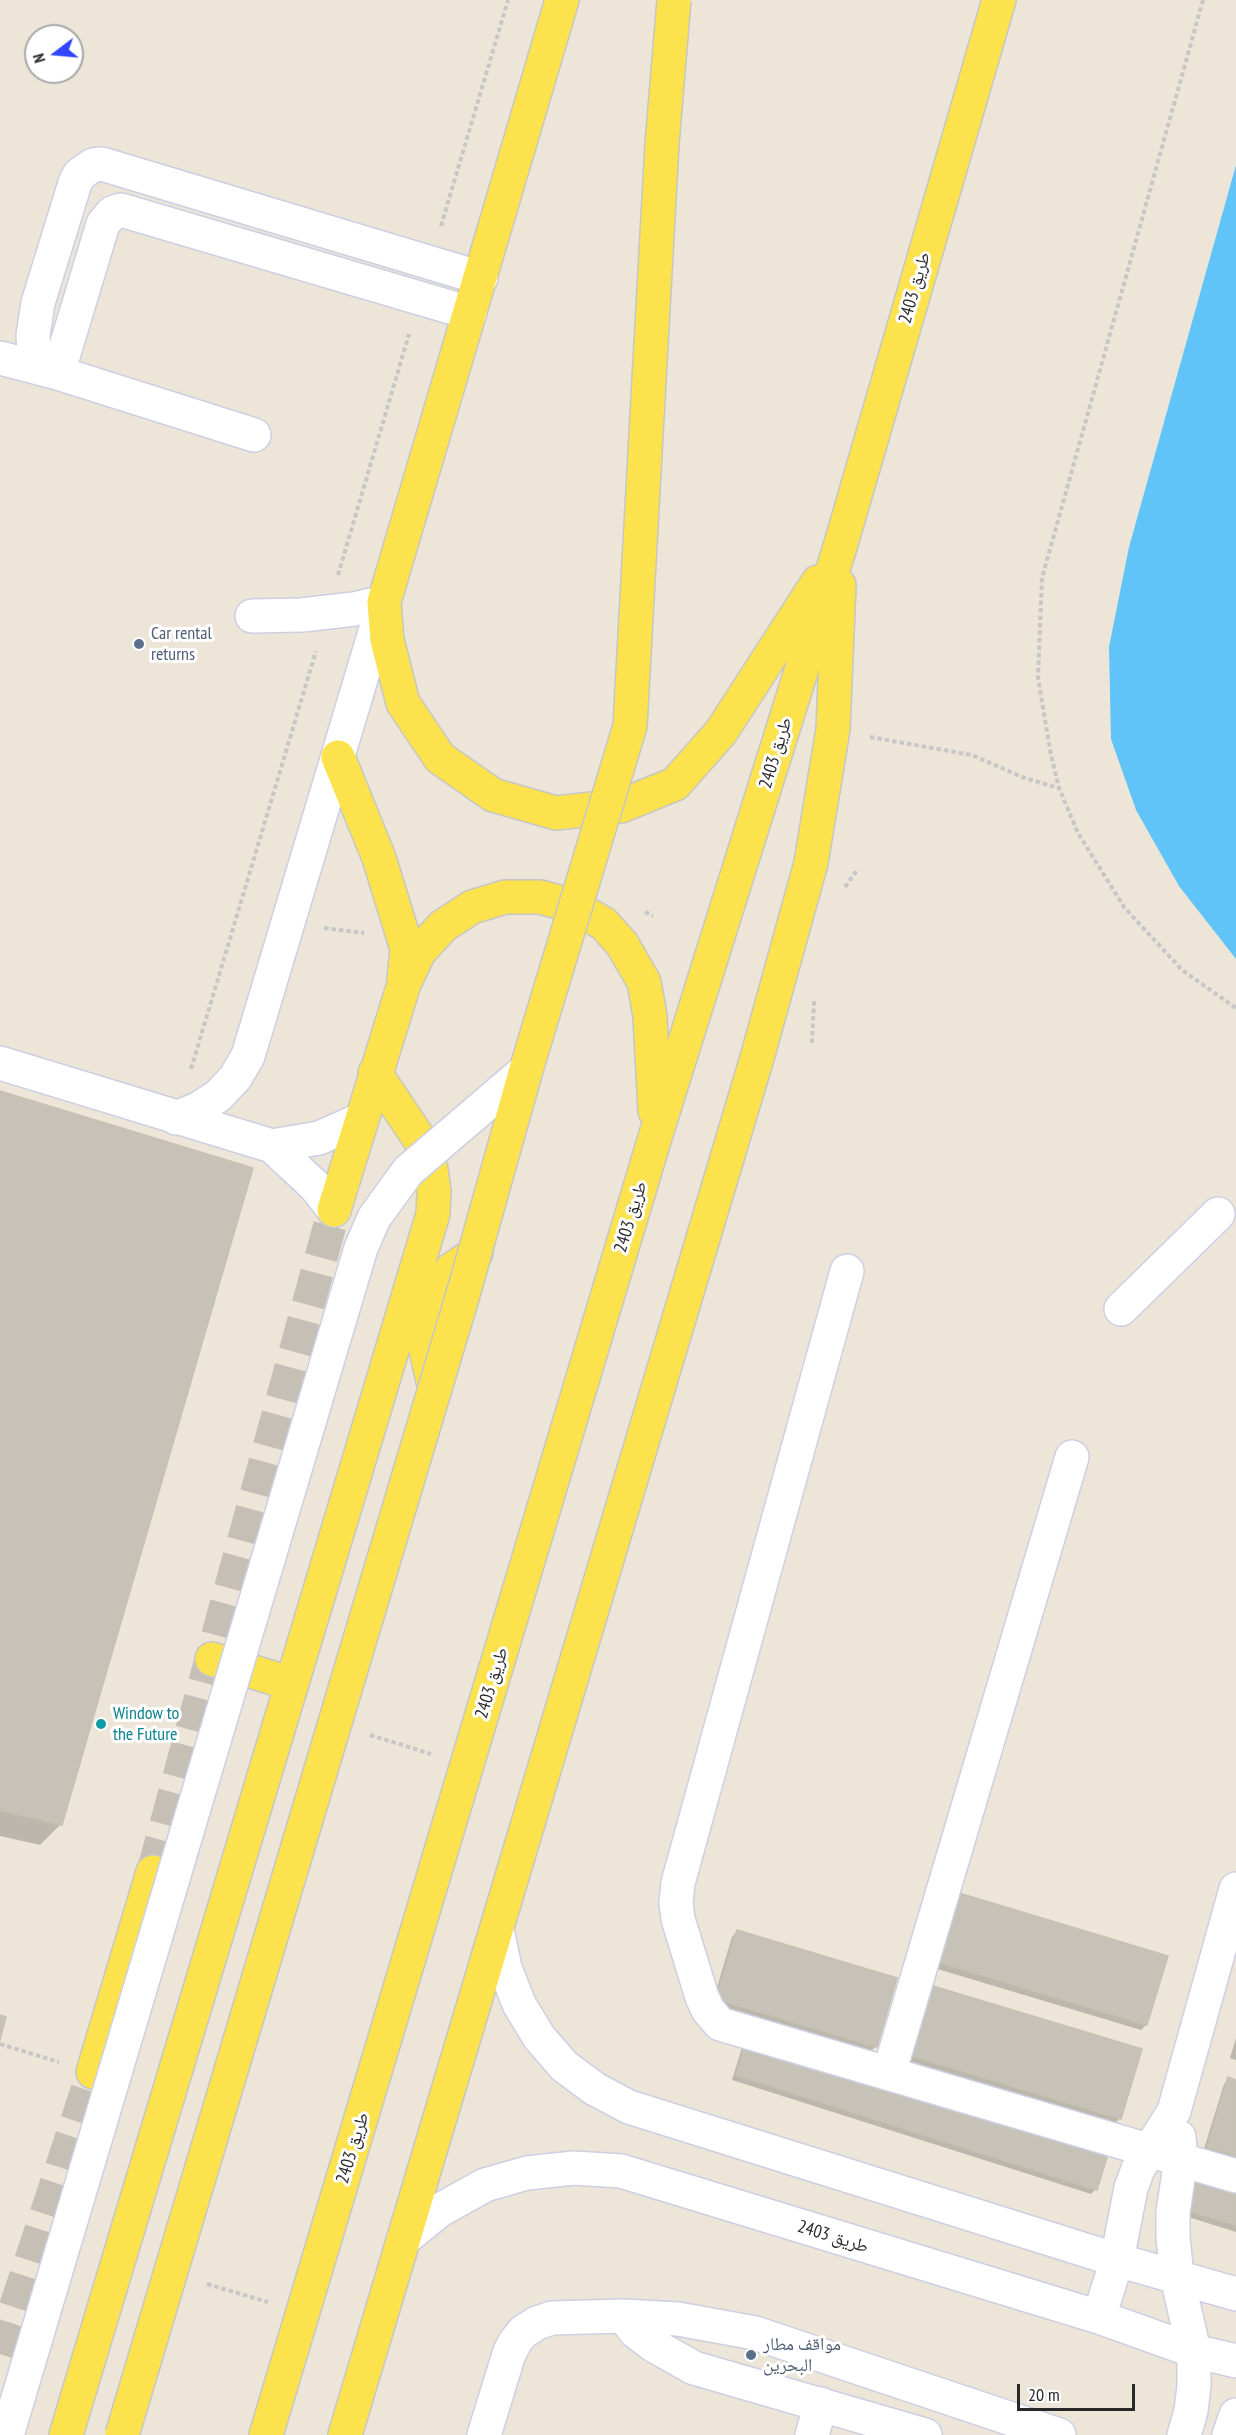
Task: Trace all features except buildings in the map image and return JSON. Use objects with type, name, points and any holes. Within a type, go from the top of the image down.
[{"type":"main road","points":[[562,0],[384,602],[387,640],[403,704],[440,758],[493,795],[556,813],[621,806],[675,784],[721,732],[840,547]]},
{"type":"main road","points":[[122,2435],[476,1252],[526,1070],[630,726],[661,156],[674,0]]},
{"type":"main road","name":"طريق 2403","points":[[266,2435],[656,1134],[840,547],[999,0]]},
{"type":"main road","points":[[345,2435],[763,1035],[811,863],[833,729],[837,675],[840,547]]},
{"type":"main road","points":[[338,757],[379,858],[407,949],[404,984]]},
{"type":"main road","points":[[334,1210],[404,984],[419,952],[442,926],[472,907],[505,897],[540,897],[574,906],[604,924],[622,944],[644,982],[650,1016],[656,1134]]},
{"type":"main road","points":[[66,2435],[433,1214],[434,1191],[431,1169],[422,1143],[375,1074]]},
{"type":"main road","points":[[212,1659],[292,1684]]},
{"type":"main road","points":[[93,2072],[153,1872]]},
{"type":"lane","points":[[49,370],[34,352],[33,335],[38,303],[75,183],[79,175],[93,165],[109,167],[481,278]]},
{"type":"lane","points":[[49,370],[103,224],[112,213],[121,210],[470,313]]},
{"type":"lane","points":[[0,358],[49,370],[255,435]]},
{"type":"lane","points":[[176,1118],[198,1110],[218,1096],[235,1078],[248,1056],[384,602],[302,615],[252,616]]},
{"type":"lane","points":[[0,1064],[272,1146],[319,1138],[362,1119]]},
{"type":"lane","points":[[7,2435],[361,1248],[374,1218],[408,1171],[526,1070]]},
{"type":"lane","points":[[272,1146],[315,1186],[334,1210]]},
{"type":"lane","points":[[1121,1309],[1218,1214]]},
{"type":"lane","points":[[847,1271],[678,1883],[676,1903],[678,1919],[702,1997],[708,2010],[720,2024],[1236,2176]]},
{"type":"lane","points":[[889,2073],[1072,1457]]},
{"type":"lane","points":[[1099,2317],[1117,2260],[1131,2188],[1150,2149],[1174,2111],[1236,1889]]},
{"type":"lane","points":[[497,1930],[505,1968],[525,2016],[539,2037],[564,2066],[595,2089],[629,2107],[1117,2260],[1236,2294]]},
{"type":"lane","points":[[1174,2111],[1181,2159],[1173,2212],[1178,2277],[1194,2351],[1194,2386],[1191,2411],[1184,2435]]},
{"type":"lane","name":"طريق 2403","points":[[403,2240],[440,2210],[485,2185],[526,2173],[574,2168],[621,2171],[1099,2317],[1194,2351],[1236,2361]]},
{"type":"lane","points":[[623,2316],[652,2345],[694,2368],[816,2420],[925,2435]]},
{"type":"lane","points":[[484,2435],[509,2354],[515,2342],[524,2332],[537,2323],[552,2318],[623,2316],[678,2319],[755,2333],[1059,2435]]},
{"type":"lane","points":[[1229,2435],[1236,2415]]},
{"type":"path","points":[[430,263],[508,0]]},
{"type":"path","points":[[1203,0],[1042,578],[1038,678],[1059,788],[1078,833],[1124,907],[1182,970],[1236,1008]]},
{"type":"path","points":[[176,1118],[420,297]]},
{"type":"path","points":[[833,729],[898,743],[972,755],[1022,777],[1059,788]]},
{"type":"path","points":[[323,928],[374,934]]},
{"type":"path","points":[[365,1734],[441,1756]]},
{"type":"path","points":[[0,2044],[93,2072]]},
{"type":"path","points":[[199,2281],[279,2305]]},
{"type":"water","points":[[1236,165],[1236,959],[1179,886],[1136,810],[1111,739],[1109,647],[1129,547]]},
{"type":"tunnel","points":[[153,1872],[334,1210]]},
{"type":"tunnel","points":[[0,2354],[93,2072]]},
{"type":"place","name":"Car rental returns","points":[[139,644]]},
{"type":"place","name":"Window to the Future","points":[[101,1724]]},
{"type":"place","name":"مواقف مطار البحرين","points":[[751,2355]]}]
